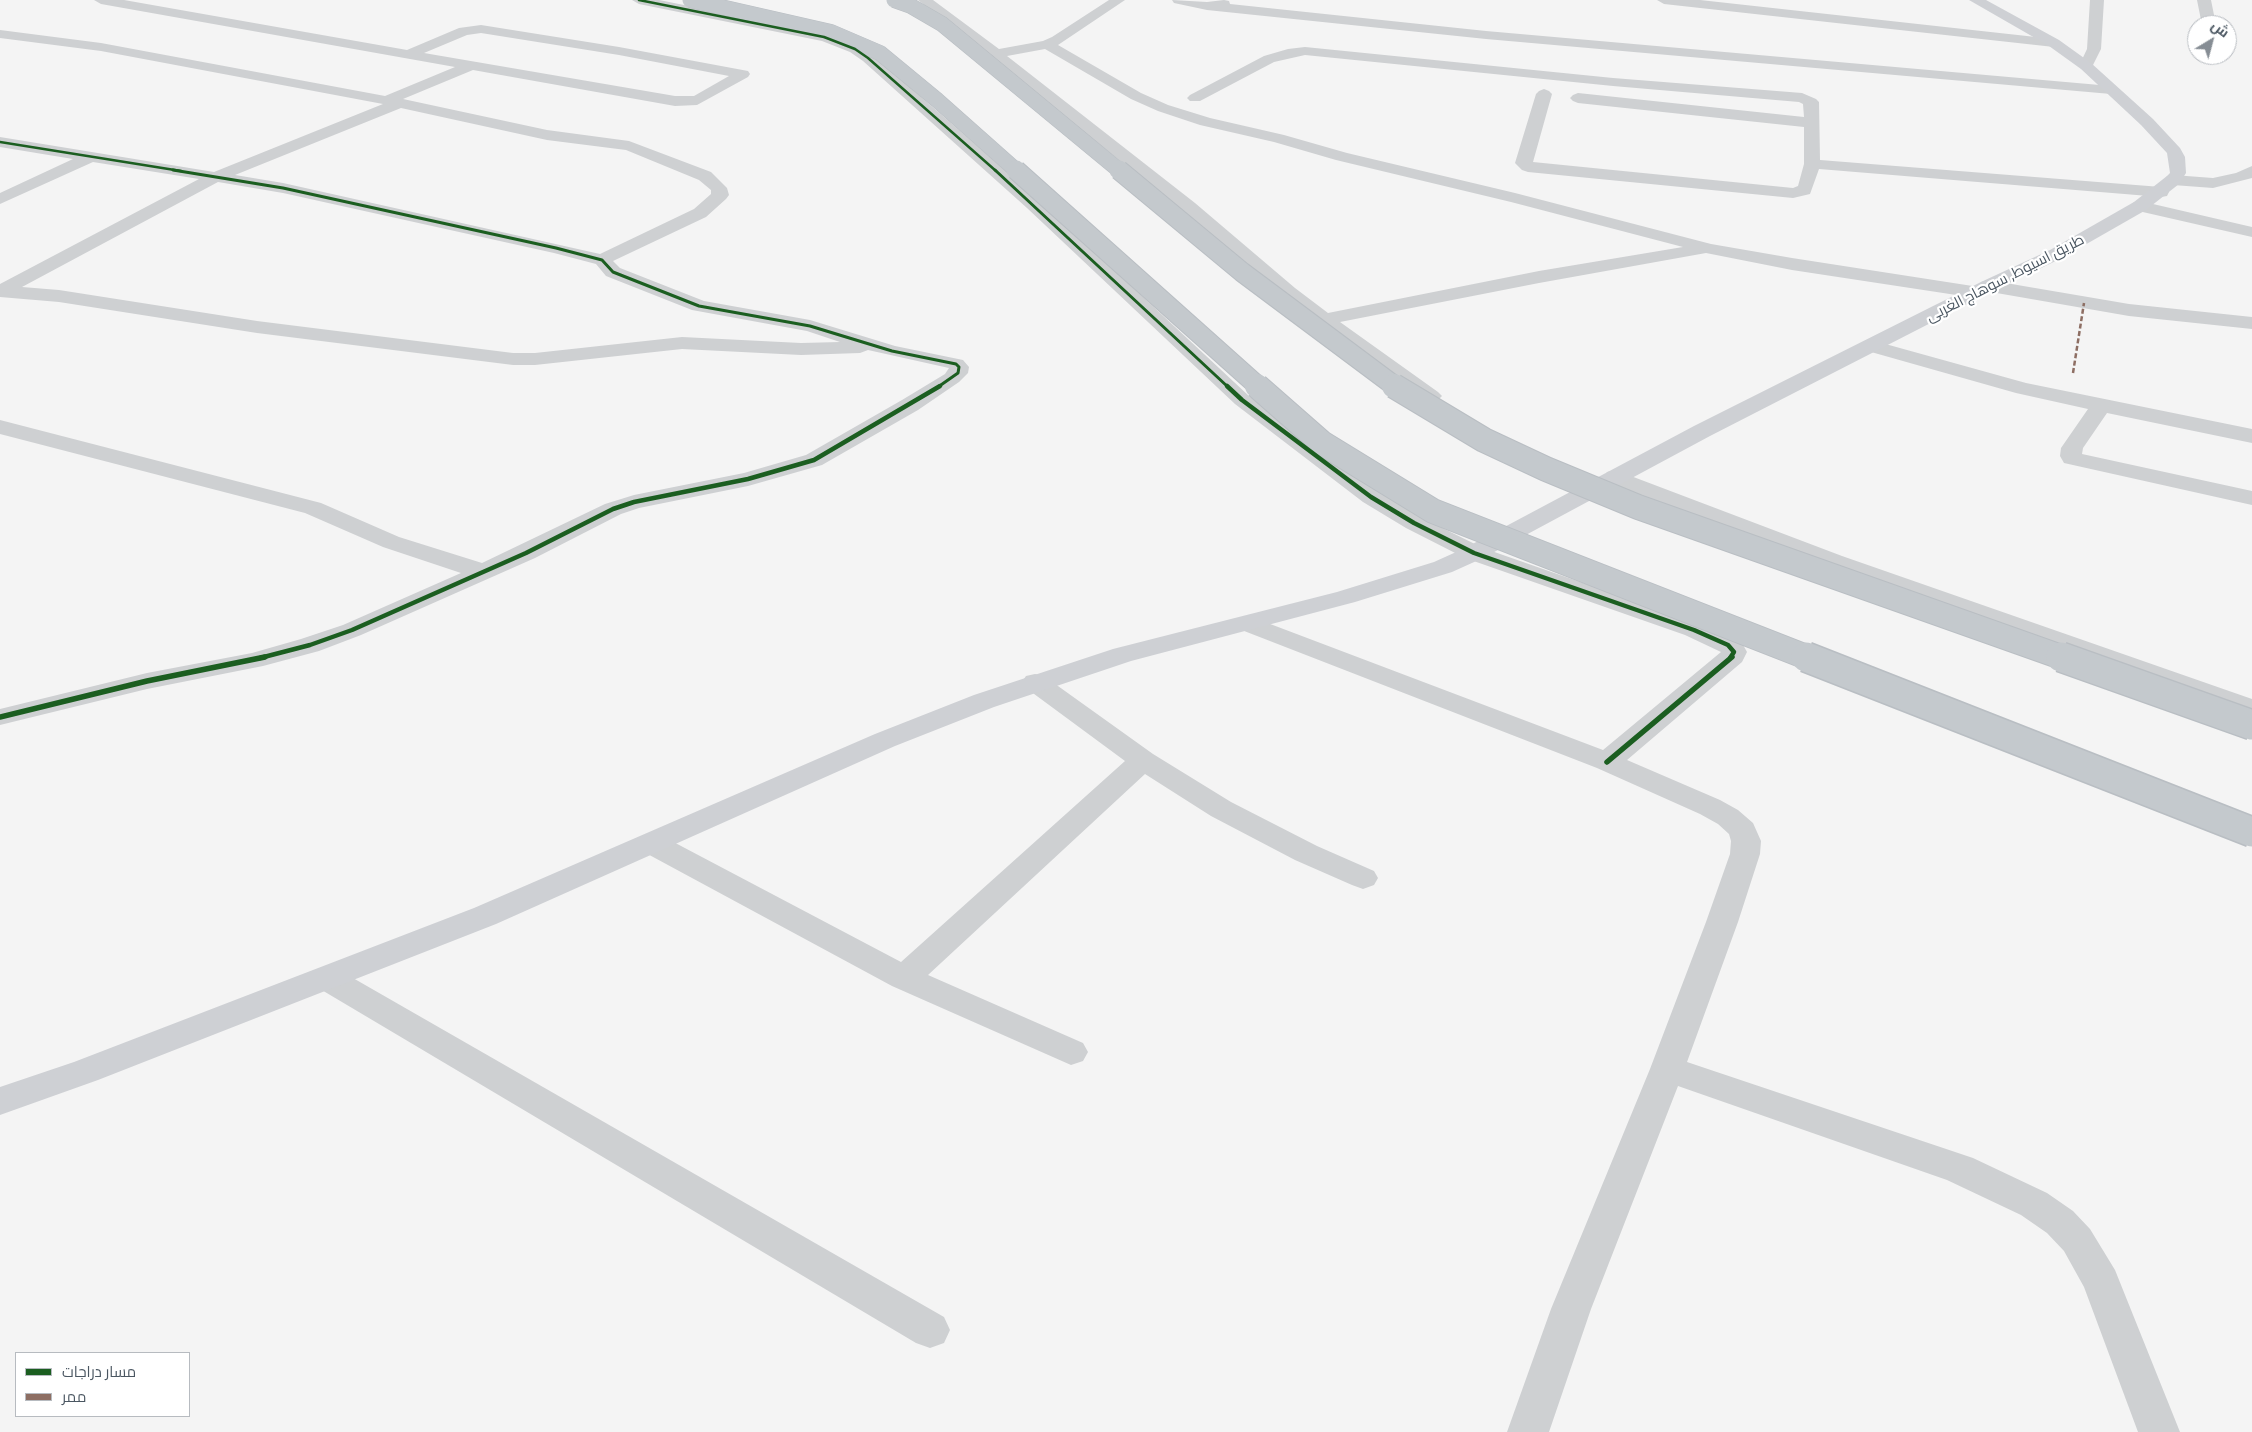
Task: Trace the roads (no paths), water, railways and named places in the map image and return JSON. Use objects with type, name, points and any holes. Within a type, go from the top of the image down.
[{"type":"highway","points":[[690,0],[802,24],[830,32],[880,53],[937,100],[1322,443],[1433,511],[2252,832]]},
{"type":"highway","points":[[894,0],[911,6],[942,24],[1242,272],[1382,378],[1484,440],[1546,469],[1638,507],[2252,725]]},
{"type":"main road","points":[[1976,0],[2054,43],[2086,66],[2147,122],[2174,151],[2179,166],[2178,173],[2167,186]]},
{"type":"main road","name":"طريق اسيوط, سوهاج الغربى","points":[[0,1101],[86,1071],[494,913],[885,740],[1035,682],[1122,655],[1248,624],[1443,567],[1474,553],[1702,431],[1982,289],[2056,254],[2140,206],[2167,186]]},
{"type":"street","points":[[102,0],[470,66],[686,102],[697,100],[743,74],[637,54],[481,29],[464,31],[409,54]]},
{"type":"street","points":[[639,0],[831,38],[845,43],[868,58],[1033,204],[1242,400],[1372,497],[1414,523],[1474,553],[1694,630],[1733,649],[1732,656],[1607,762]]},
{"type":"street","points":[[925,0],[1182,201],[1288,292],[1409,382],[1463,417],[1609,480],[1842,565],[2252,708]]},
{"type":"street","points":[[996,54],[1047,44],[1057,40],[1118,0]]},
{"type":"street","points":[[1179,0],[1206,6],[1486,36],[2111,90]]},
{"type":"street","points":[[1206,6],[1256,0]]},
{"type":"street","points":[[1664,0],[2054,43]]},
{"type":"street","points":[[2086,66],[2094,49],[2097,0]]},
{"type":"street","points":[[2204,0],[2207,15]]},
{"type":"street","points":[[0,34],[101,47],[394,101],[547,134],[634,148],[705,176],[719,188],[720,195],[696,215],[602,260]]},
{"type":"street","points":[[1047,44],[1136,96],[1181,115],[1710,248],[1792,264],[2120,309],[2252,323]]},
{"type":"street","points":[[1195,98],[1269,59],[1288,53],[1305,51],[1463,68],[1802,98],[1811,102],[1812,123],[1812,164],[1804,190],[1793,192],[1528,167],[1523,163],[1554,95]]},
{"type":"street","points":[[1,291],[218,176],[394,101],[470,66]]},
{"type":"street","points":[[1453,82],[1463,68]]},
{"type":"street","points":[[1526,92],[1812,123]]},
{"type":"street","points":[[0,142],[218,176],[302,192],[546,246],[602,260],[613,272],[699,306],[810,326],[873,346],[956,364],[959,367],[958,373],[910,405],[814,460],[748,479],[625,505],[484,572],[352,630],[310,645],[254,660],[147,681],[0,717]]},
{"type":"street","points":[[0,199],[92,156]]},
{"type":"street","points":[[1812,164],[2167,186],[2213,183],[2248,176]]},
{"type":"street","points":[[2140,206],[2252,232]]},
{"type":"street","points":[[1326,320],[1539,277],[1710,248]]},
{"type":"street","points":[[1,291],[59,296],[256,327],[513,359],[535,360],[606,350],[682,343],[824,349],[873,346]]},
{"type":"street","points":[[1871,346],[2023,389],[2252,436]]},
{"type":"street","points":[[2101,406],[2072,448],[2070,456],[2072,458],[2252,498]]},
{"type":"street","points":[[0,427],[313,508],[391,542],[484,572]]},
{"type":"street","points":[[1248,624],[1607,762],[1722,814],[1737,824],[1746,841],[1745,854],[1722,922],[1667,1069],[1568,1318],[1528,1432]]},
{"type":"street","points":[[1035,682],[1143,760],[1221,809],[1306,854],[1363,878]]},
{"type":"street","points":[[904,978],[1143,760]]},
{"type":"street","points":[[653,844],[904,978],[1071,1052]]},
{"type":"street","points":[[327,978],[930,1330]]},
{"type":"street","points":[[1667,1069],[1960,1169],[2034,1204],[2060,1222],[2077,1240],[2101,1282],[2160,1432]]}]
